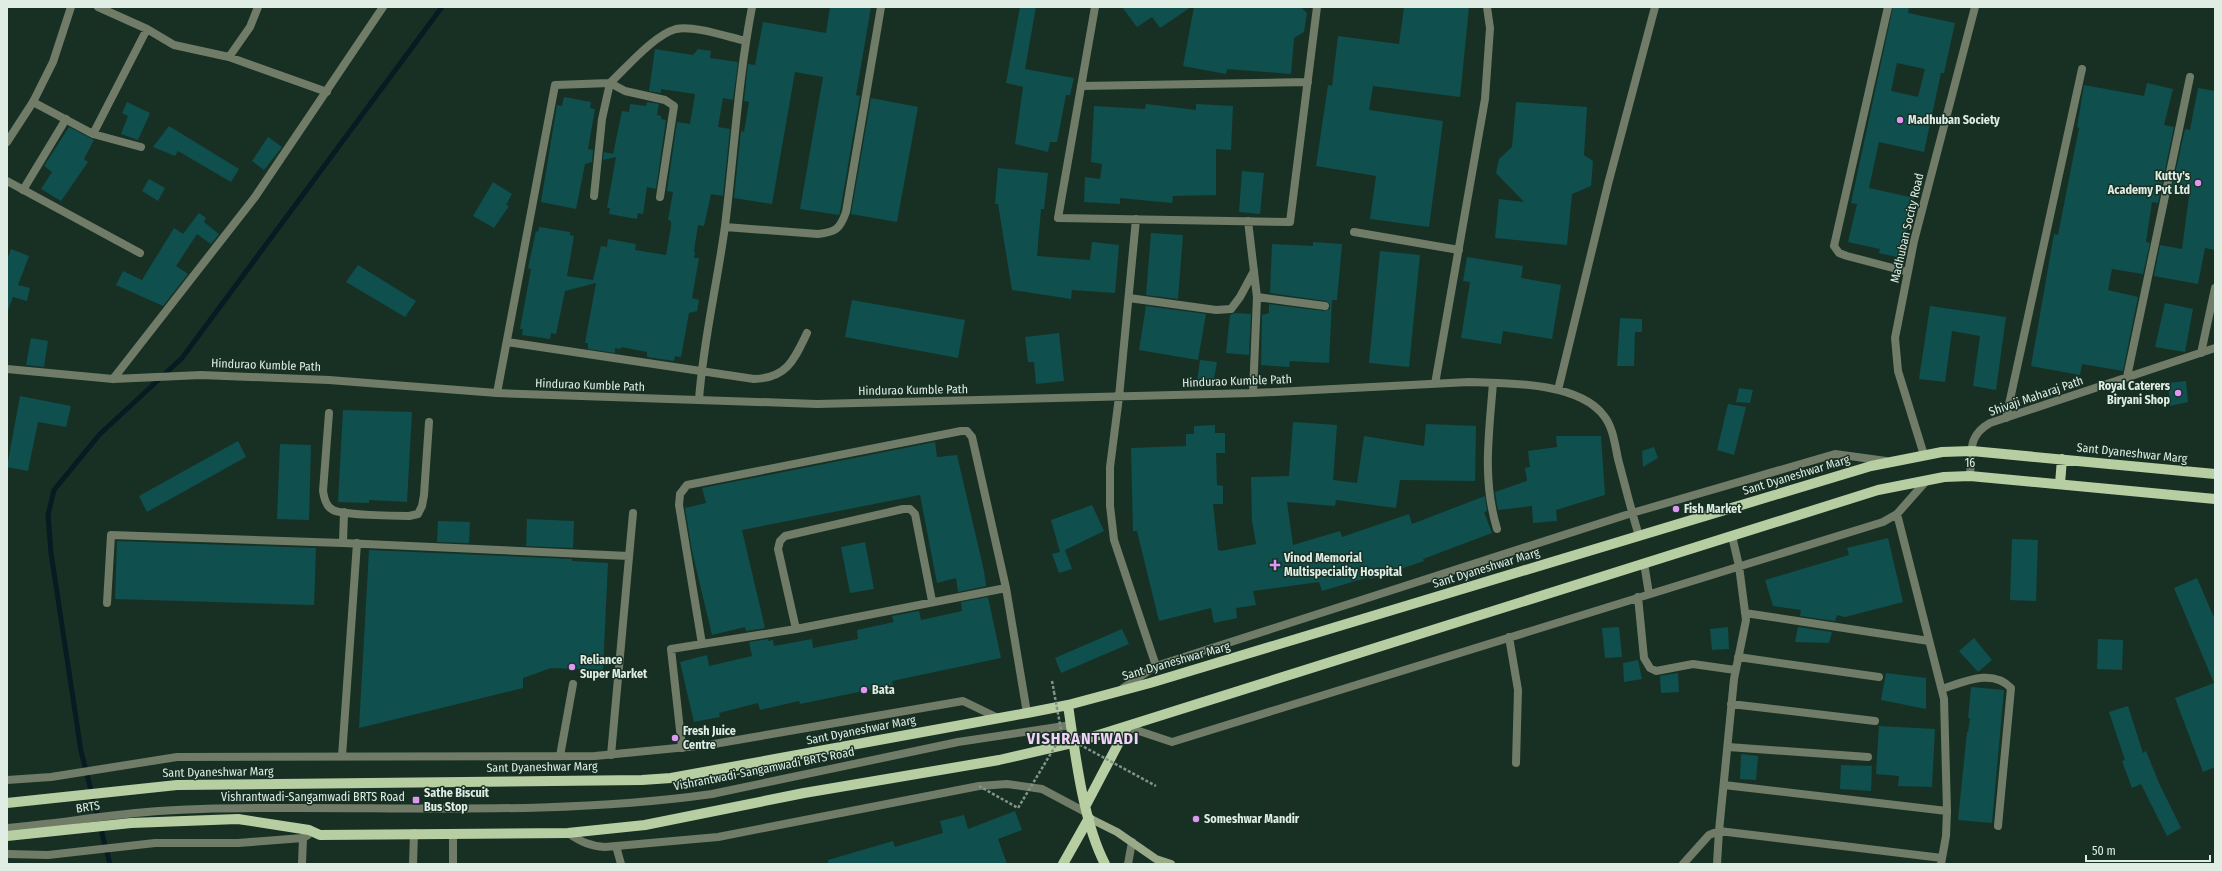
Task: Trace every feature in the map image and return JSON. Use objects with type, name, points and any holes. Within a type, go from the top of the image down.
[{"type":"main road","name":"Sant Dyaneshwar Marg","points":[[7,803],[52,800],[177,785],[670,778],[1068,705],[1872,466],[1924,455],[1942,452],[1972,451],[2215,474]]},
{"type":"main road","points":[[2060,484],[2062,459]]},
{"type":"main road","name":"16","points":[[1732,536],[1878,490],[1944,477],[1970,476],[2215,499]]},
{"type":"main road","points":[[7,836],[63,832],[131,823],[238,819],[306,834],[320,835],[414,833],[568,833],[645,825],[698,816],[804,793],[999,760],[1073,743],[1128,727],[1732,536]]},
{"type":"main road","points":[[1068,705],[1073,743],[1087,812],[1095,846],[1105,864]]},
{"type":"main road","points":[[1063,864],[1128,727]]},
{"type":"main road","points":[[1087,812],[1156,859],[1170,864]]},
{"type":"street","points":[[7,142],[33,102],[53,62],[71,7]]},
{"type":"street","points":[[98,7],[147,29],[174,45],[229,57],[326,92]]},
{"type":"street","points":[[229,57],[250,26],[258,7]]},
{"type":"street","points":[[113,378],[256,197],[383,7]]},
{"type":"street","points":[[699,400],[702,370],[725,227],[746,41],[752,7]]},
{"type":"street","points":[[725,227],[818,234],[832,232],[841,226],[846,212],[881,7]]},
{"type":"street","points":[[1095,7],[1058,218],[1290,222],[1317,7]]},
{"type":"street","points":[[1435,384],[1485,99],[1490,28],[1487,7]]},
{"type":"street","points":[[1558,390],[1608,184],[1655,7]]},
{"type":"street","points":[[1888,7],[1834,246],[1839,253],[1847,256],[1908,272]]},
{"type":"street","name":"Madhuban Socity Road","points":[[1924,455],[1898,371],[1895,338],[1914,241],[1975,7]]},
{"type":"street","points":[[93,134],[147,29]]},
{"type":"street","points":[[594,196],[602,119],[610,83],[662,36],[677,29],[691,29],[746,41]]},
{"type":"street","points":[[2006,418],[2082,69]]},
{"type":"street","points":[[2128,377],[2190,77]]},
{"type":"street","points":[[1081,86],[1308,82]]},
{"type":"street","points":[[497,393],[555,85],[610,83],[625,91],[664,100],[674,106],[660,197]]},
{"type":"street","points":[[33,102],[93,134],[141,146]]},
{"type":"street","points":[[23,190],[66,119]]},
{"type":"street","points":[[7,181],[140,253]]},
{"type":"street","points":[[1136,219],[1119,397],[1110,467],[1110,506],[1114,540],[1156,666]]},
{"type":"street","points":[[1248,221],[1257,297],[1253,393]]},
{"type":"street","points":[[1354,232],[1459,250]]},
{"type":"street","points":[[1129,298],[1216,310],[1231,309],[1240,297],[1254,271]]},
{"type":"street","points":[[2201,353],[2215,288]]},
{"type":"street","points":[[1257,297],[1325,306]]},
{"type":"street","points":[[506,342],[702,370],[754,379],[769,378],[785,370],[795,356],[807,333]]},
{"type":"street","name":"Shivaji Maharaj Path","points":[[1970,476],[1973,438],[1978,430],[2006,418],[2215,348]]},
{"type":"street","name":"Hindurao Kumble Path","points":[[7,369],[113,378],[201,375],[329,380],[497,393],[817,404],[1253,393],[1435,384],[1510,383],[1558,390],[1577,396],[1593,404],[1605,416],[1612,434],[1638,536]]},
{"type":"street","points":[[1493,383],[1486,458],[1490,506],[1497,529]]},
{"type":"street","points":[[329,413],[323,492],[325,503],[332,510],[344,512],[409,516],[418,514],[422,506],[424,495],[429,422]]},
{"type":"street","points":[[702,644],[679,505],[680,494],[687,485],[967,431],[972,437],[1006,588],[1027,713]]},
{"type":"street","points":[[1119,691],[1156,666],[1632,513],[1835,454],[1890,462]]},
{"type":"street","points":[[1128,727],[1172,742],[1883,522],[1897,514],[1927,480]]},
{"type":"street","points":[[796,629],[778,549],[780,542],[785,536],[903,509],[910,509],[915,514],[932,601]]},
{"type":"street","points":[[343,543],[344,512]]},
{"type":"street","points":[[611,755],[632,513]]},
{"type":"street","points":[[1683,864],[1709,835],[1719,831],[1942,861],[1946,836],[1947,811],[1946,716],[1942,689],[1897,514]]},
{"type":"street","points":[[107,603],[111,535],[343,543],[629,556]]},
{"type":"street","points":[[1717,864],[1735,670],[1746,620],[1739,566],[1732,536]]},
{"type":"street","points":[[342,756],[357,544]]},
{"type":"street","points":[[1644,564],[1649,594]]},
{"type":"street","points":[[682,748],[671,649],[796,629],[932,601],[1006,588]]},
{"type":"street","points":[[1638,597],[1644,658],[1650,668],[1660,671],[1693,664],[1735,670]]},
{"type":"street","points":[[1745,613],[1929,641]]},
{"type":"street","points":[[1509,637],[1518,690],[1516,763]]},
{"type":"street","points":[[1738,657],[1879,677]]},
{"type":"street","points":[[1942,689],[1986,677],[2006,682],[2011,688],[1998,826]]},
{"type":"street","points":[[560,756],[573,684]]},
{"type":"street","points":[[7,780],[51,777],[118,765],[177,757],[611,755],[708,745],[963,701],[996,717]]},
{"type":"street","points":[[1731,704],[1875,720]]},
{"type":"street","name":"Vishrantwadi-Sangamwadi BRTS Road","points":[[123,815],[200,808],[529,810],[637,803],[712,794],[958,742],[1071,725]]},
{"type":"street","points":[[1728,747],[1868,757]]},
{"type":"street","points":[[568,833],[581,842],[592,847],[718,837],[979,786],[1007,784],[1042,789],[1087,812]]},
{"type":"street","points":[[1724,785],[1947,811]]},
{"type":"street","name":"BRTS","points":[[7,828],[55,824],[123,815]]},
{"type":"street","points":[[413,864],[414,833]]},
{"type":"street","points":[[453,833],[453,864]]},
{"type":"street","points":[[7,854],[60,853],[155,843],[238,843],[306,834],[302,864]]},
{"type":"street","points":[[1128,864],[1132,842]]},
{"type":"street","points":[[616,846],[621,864]]},
{"type":"path","points":[[979,786],[1018,808],[1062,735],[1052,681]]},
{"type":"path","points":[[1062,735],[1156,786]]},
{"type":"building","points":[[830,7],[871,7],[856,95],[860,96],[839,215],[800,209],[823,77],[795,72],[772,204],[734,198],[741,131],[744,132],[749,102],[744,101],[748,64],[755,65],[763,22],[826,33]]},
{"type":"building","points":[[1020,7],[1036,7],[1025,69],[1074,78],[1070,95],[1066,95],[1057,142],[1050,142],[1048,152],[1015,144],[1023,87],[1006,83]]},
{"type":"building","points":[[1122,7],[1191,7],[1160,28],[1152,17],[1137,27]]},
{"type":"building","points":[[1194,7],[1301,7],[1307,13],[1304,32],[1294,38],[1291,74],[1227,69],[1226,74],[1183,66]]},
{"type":"building","points":[[1404,7],[1469,7],[1460,97],[1373,86],[1369,110],[1443,121],[1429,227],[1370,219],[1376,176],[1316,166],[1328,85],[1332,86],[1338,36],[1399,44]]},
{"type":"building","name":"Madhuban Society","points":[[1893,7],[1909,7],[1908,13],[1955,23],[1944,73],[1941,73],[1924,152],[1879,142],[1869,188],[1914,198],[1901,258],[1879,253],[1880,249],[1848,242],[1857,204],[1851,203]],"holes":[[[1897,63],[1925,69],[1918,97],[1891,91]]]},
{"type":"building","points":[[655,49],[693,55],[698,49],[711,51],[710,58],[738,62],[733,100],[723,98],[718,127],[730,129],[723,196],[711,194],[704,226],[698,225],[694,258],[699,258],[692,298],[699,300],[697,311],[689,313],[681,357],[675,356],[674,361],[647,357],[647,352],[621,347],[621,349],[615,348],[615,353],[588,349],[588,343],[585,343],[596,283],[565,291],[556,334],[551,333],[550,339],[522,335],[523,329],[520,329],[531,269],[528,268],[536,231],[538,232],[539,227],[570,232],[570,235],[574,236],[567,276],[593,280],[601,246],[607,247],[608,239],[636,244],[635,250],[666,255],[671,227],[671,221],[668,220],[673,192],[667,191],[677,122],[690,124],[695,94],[661,89],[661,93],[649,91]]},
{"type":"building","points":[[2147,83],[2173,89],[2164,125],[2174,127],[2158,203],[2152,202],[2146,242],[2150,243],[2143,274],[2112,269],[2108,290],[2138,297],[2123,371],[2082,364],[2080,375],[2031,366],[2054,234],[2058,235],[2079,128],[2077,127],[2084,85],[2144,96]]},
{"type":"building","points":[[2198,88],[2215,91],[2215,250],[2205,248],[2198,284],[2154,276],[2160,245],[2182,249],[2189,196],[2171,192],[2185,129],[2190,130]]},
{"type":"building","points":[[564,97],[591,102],[590,108],[595,109],[588,149],[593,150],[592,162],[585,164],[576,209],[541,202],[557,105],[562,106]]},
{"type":"building","points":[[871,98],[918,107],[897,222],[851,214]]},
{"type":"building","points":[[127,102],[150,113],[138,140],[121,134],[128,116],[122,113]]},
{"type":"building","points":[[647,102],[659,104],[657,115],[661,116],[661,119],[666,120],[656,189],[647,187],[643,214],[638,213],[637,219],[609,214],[610,208],[607,208],[616,157],[603,160],[604,152],[613,154],[622,111],[629,112],[630,104],[646,106]]},
{"type":"building","points":[[1516,102],[1587,107],[1584,155],[1593,161],[1591,186],[1572,194],[1567,245],[1495,238],[1499,199],[1524,202],[1496,173],[1499,159],[1512,147]]},
{"type":"building","points":[[1146,104],[1196,110],[1196,104],[1233,106],[1231,150],[1216,149],[1216,195],[1173,196],[1172,203],[1120,198],[1120,204],[1084,202],[1085,177],[1100,179],[1102,164],[1091,162],[1094,106],[1145,109]]},
{"type":"building","points":[[169,126],[239,169],[231,182],[178,151],[175,156],[153,147]]},
{"type":"building","points":[[69,127],[94,140],[84,159],[88,162],[61,201],[41,189],[52,172],[44,166]]},
{"type":"building","points":[[268,137],[282,147],[264,170],[252,161]]},
{"type":"building","points":[[998,168],[1048,173],[1044,209],[1041,209],[1037,256],[1090,260],[1092,242],[1119,245],[1115,293],[1072,290],[1071,299],[1012,290],[998,204],[995,204]]},
{"type":"building","points":[[1242,171],[1264,173],[1260,214],[1239,212]]},
{"type":"building","points":[[149,179],[165,188],[158,201],[142,191]]},
{"type":"building","points":[[493,182],[512,194],[506,205],[509,206],[494,228],[473,216]]},
{"type":"building","points":[[199,213],[206,218],[204,222],[219,234],[211,244],[197,234],[176,266],[188,274],[163,306],[116,285],[123,271],[142,280],[174,228],[183,234]]},
{"type":"building","points":[[1151,233],[1183,235],[1178,299],[1146,295]]},
{"type":"building","points":[[1313,242],[1342,244],[1337,300],[1332,300],[1329,363],[1290,361],[1289,367],[1261,365],[1262,315],[1269,313],[1269,304],[1324,311],[1330,309],[1330,304],[1326,301],[1270,293],[1272,244],[1313,246]]},
{"type":"building","points":[[11,249],[29,256],[18,285],[30,288],[27,301],[13,297],[8,310],[7,260]]},
{"type":"building","points":[[1380,251],[1420,255],[1409,367],[1369,363]]},
{"type":"building","points":[[1467,257],[1523,266],[1521,278],[1561,285],[1552,339],[1503,331],[1501,344],[1461,338],[1470,282],[1463,281]]},
{"type":"building","points":[[358,265],[416,301],[405,317],[346,282]]},
{"type":"building","points":[[852,300],[965,320],[958,358],[845,337]]},
{"type":"building","points":[[2165,303],[2193,309],[2185,352],[2155,347]]},
{"type":"building","points":[[1146,306],[1206,314],[1198,360],[1139,350]]},
{"type":"building","points":[[1930,306],[2006,317],[1996,390],[1973,386],[1980,336],[1952,331],[1945,382],[1919,379]]},
{"type":"building","points":[[1235,313],[1251,314],[1249,355],[1226,353],[1230,315]]},
{"type":"building","points":[[1620,318],[1642,319],[1642,332],[1635,332],[1634,366],[1617,366]]},
{"type":"building","points":[[1059,333],[1064,381],[1036,384],[1034,362],[1028,362],[1025,337]]},
{"type":"building","points":[[31,338],[48,341],[44,367],[26,365]]},
{"type":"building","points":[[1200,360],[1217,362],[1213,385],[1197,382]]},
{"type":"building","name":"Royal Caterers Biryani Shop","points":[[2186,381],[2188,402],[2170,406],[2168,383]]},
{"type":"building","points":[[1739,388],[1753,390],[1750,403],[1736,402]]},
{"type":"building","points":[[20,396],[71,406],[66,427],[38,422],[28,471],[7,467]]},
{"type":"building","points":[[1728,404],[1746,407],[1734,455],[1717,450]]},
{"type":"building","points":[[343,410],[412,412],[407,502],[369,500],[369,503],[338,502]]},
{"type":"building","points":[[1293,422],[1337,425],[1333,480],[1357,483],[1364,436],[1424,446],[1426,424],[1476,426],[1475,481],[1400,480],[1396,508],[1336,500],[1335,506],[1287,502],[1293,545],[1340,531],[1342,537],[1409,514],[1412,524],[1485,496],[1487,511],[1484,512],[1492,533],[1423,559],[1424,561],[1370,579],[1369,577],[1322,591],[1319,582],[1253,591],[1256,605],[1236,608],[1237,618],[1214,623],[1211,608],[1159,621],[1137,531],[1133,531],[1131,448],[1186,446],[1186,434],[1194,434],[1194,426],[1215,425],[1215,433],[1225,433],[1225,453],[1216,453],[1217,485],[1223,486],[1223,504],[1213,504],[1218,550],[1221,551],[1256,544],[1252,521],[1251,477],[1289,476]]},
{"type":"building","points":[[1556,436],[1601,436],[1605,495],[1556,510],[1557,521],[1533,523],[1532,506],[1498,510],[1495,492],[1527,481],[1525,468],[1530,467],[1528,451],[1557,447]]},
{"type":"building","points":[[238,441],[246,457],[147,512],[139,496]]},
{"type":"building","points":[[935,442],[937,457],[957,455],[984,571],[986,586],[958,592],[956,578],[937,583],[920,495],[742,530],[765,628],[746,631],[745,627],[712,635],[692,551],[685,508],[706,503],[702,488]]},
{"type":"building","points":[[280,444],[311,445],[309,520],[277,519]]},
{"type":"building","points":[[1654,447],[1658,458],[1643,467],[1642,451]]},
{"type":"building","points":[[1092,505],[1104,531],[1065,550],[1072,569],[1059,573],[1052,554],[1060,552],[1051,520]]},
{"type":"building","points":[[527,519],[574,521],[573,548],[526,546]]},
{"type":"building","points":[[438,521],[470,522],[469,543],[437,542]]},
{"type":"building","points":[[1888,538],[1903,602],[1845,617],[1837,615],[1835,621],[1800,616],[1801,610],[1773,606],[1765,580],[1849,555],[1847,548]]},
{"type":"building","points":[[2012,539],[2038,540],[2036,601],[2010,600]]},
{"type":"building","points":[[117,541],[316,548],[314,605],[115,599]]},
{"type":"building","points":[[865,542],[874,589],[850,593],[841,547]]},
{"type":"building","points":[[369,550],[572,559],[572,561],[608,563],[603,670],[551,668],[523,678],[523,688],[359,728]]},
{"type":"building","points":[[2197,578],[2215,620],[2215,767],[2203,772],[2175,698],[2214,683],[2174,588]]},
{"type":"building","points":[[988,597],[1001,658],[892,681],[893,685],[800,704],[799,701],[760,710],[758,703],[719,713],[720,717],[694,722],[680,662],[707,655],[709,666],[752,656],[749,642],[768,639],[768,641],[773,640],[774,646],[812,639],[813,648],[858,639],[857,630],[894,622],[892,616],[919,611],[921,620],[962,611],[961,602]]},
{"type":"building","points":[[1619,627],[1622,657],[1605,658],[1602,628]]},
{"type":"building","points":[[1728,627],[1729,649],[1712,650],[1710,629]]},
{"type":"building","points":[[1798,627],[1832,632],[1829,643],[1795,642]]},
{"type":"building","points":[[1122,629],[1129,644],[1061,673],[1055,658]]},
{"type":"building","points":[[1974,638],[1992,660],[1978,672],[1959,651]]},
{"type":"building","points":[[2098,639],[2123,640],[2122,670],[2097,669]]},
{"type":"building","points":[[1638,660],[1642,679],[1624,682],[1623,663]]},
{"type":"building","points":[[1678,673],[1679,692],[1661,693],[1660,676]]},
{"type":"building","points":[[1886,673],[1926,678],[1926,709],[1881,700]]},
{"type":"building","points":[[1971,687],[2004,690],[1992,823],[1958,820],[1967,732],[1970,718],[1968,718]]},
{"type":"building","points":[[2128,706],[2143,753],[2146,751],[2159,783],[2181,828],[2167,836],[2141,784],[2132,788],[2122,761],[2125,760],[2109,712]]},
{"type":"building","points":[[1879,726],[1935,729],[1932,787],[1898,786],[1899,776],[1876,774]]},
{"type":"building","points":[[1741,754],[1758,756],[1756,780],[1740,779]]},
{"type":"building","points":[[1841,765],[1872,766],[1871,791],[1840,789]]},
{"type":"building","points":[[1015,811],[1022,830],[998,839],[1007,864],[828,864],[828,860],[893,841],[895,847],[943,833],[940,821],[964,815],[968,829]]},
{"type":"waterway","points":[[98,818],[81,751],[51,553],[48,515],[54,490],[100,434],[182,358],[442,7]]},
{"type":"waterway","points":[[100,826],[110,864]]},
{"type":"place","name":"Madhuban Society","points":[[1900,120]]},
{"type":"place","name":"Kutty's Academy Pvt Ltd","points":[[2198,183]]},
{"type":"place","name":"Royal Caterers Biryani Shop","points":[[2178,393]]},
{"type":"place","name":"Fish Market","points":[[1676,509]]},
{"type":"place","name":"Vinod Memorial Multispeciality Hospital","points":[[1275,565]]},
{"type":"place","name":"Reliance Super Market","points":[[572,667]]},
{"type":"place","name":"Bata","points":[[864,690]]},
{"type":"place","name":"Fresh Juice Centre","points":[[675,738]]},
{"type":"place","name":"Sathe Biscuit Bus Stop","points":[[416,800]]},
{"type":"place","name":"Someshwar Mandir","points":[[1196,819]]},
{"type":"district","name":"VISHRANTWADI","points":[[1083,738]]}]
